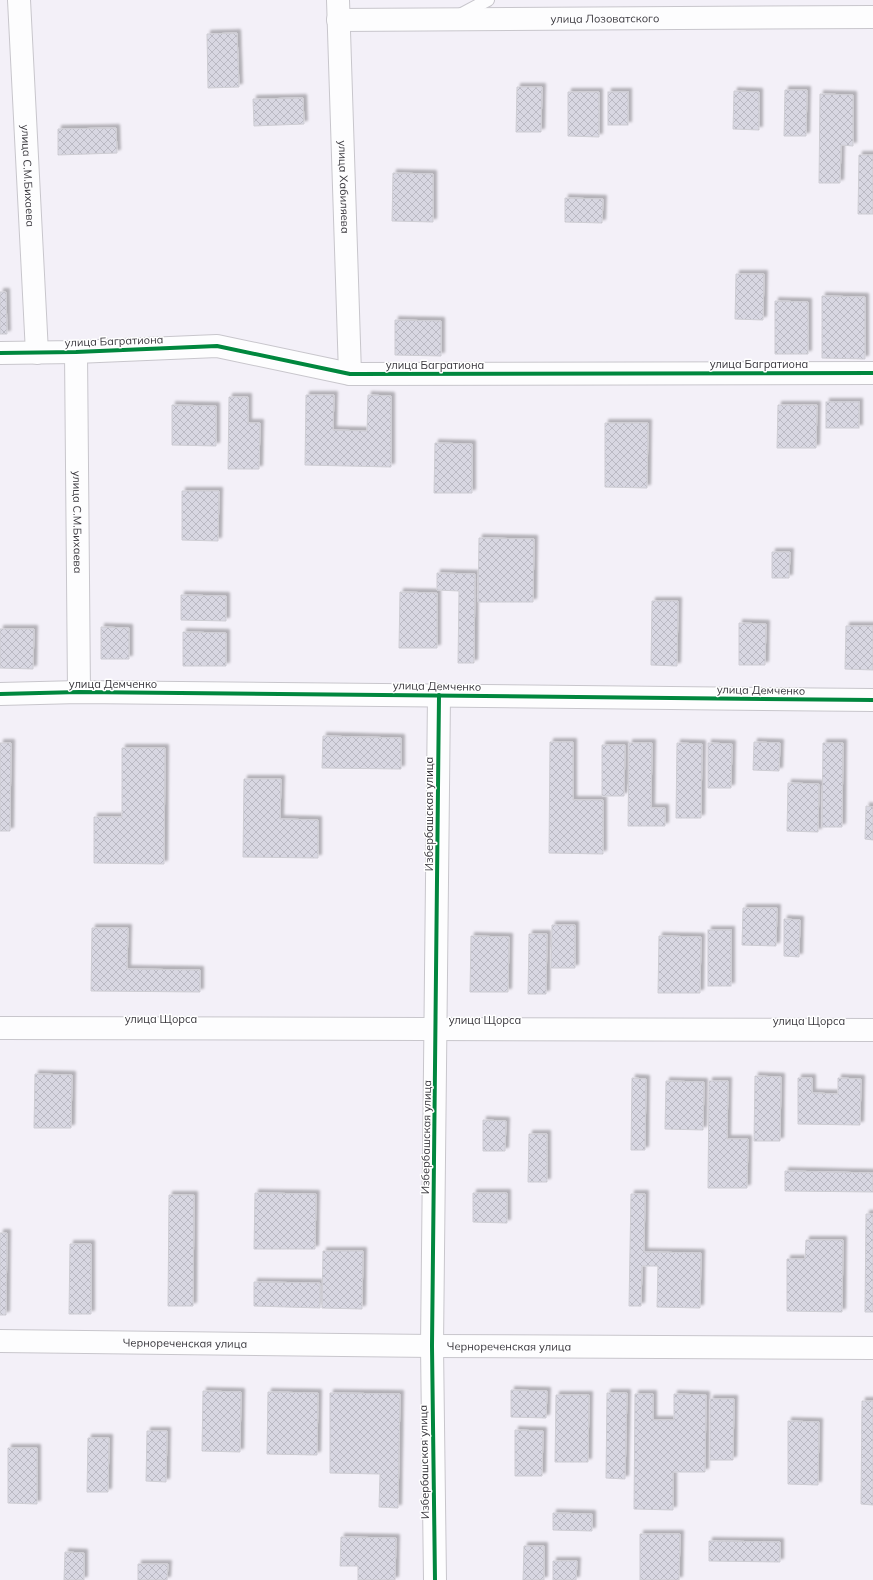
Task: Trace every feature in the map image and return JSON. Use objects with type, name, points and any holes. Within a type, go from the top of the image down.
[{"type":"street","name":"улица С.М.Бихаева","points":[[19,0],[37,352]]},
{"type":"street","name":"улица Лозоватского","points":[[338,10],[452,19],[873,17]]},
{"type":"street","name":"улица Хабиляева","points":[[338,10],[350,374]]},
{"type":"street","name":"улица Багратиона","points":[[0,353],[76,352],[217,346],[350,374],[873,374]]},
{"type":"street","name":"улица С.М.Бихаева","points":[[76,352],[79,692]]},
{"type":"street","name":"улица Демченко","points":[[0,694],[79,692],[873,700]]},
{"type":"street","name":"Избербашская улица","points":[[435,1580],[432,1346],[437,1029],[439,695]]},
{"type":"street","name":"улица Щорса","points":[[0,1028],[873,1030]]},
{"type":"street","name":"Чернореченская улица","points":[[0,1341],[432,1346],[873,1348]]},
{"type":"lane","points":[[452,19],[488,0]]},
{"type":"building","points":[[237,33],[239,87],[208,88],[207,34]]},
{"type":"building","points":[[517,87],[542,87],[541,132],[516,132]]},
{"type":"building","points":[[785,90],[807,90],[806,136],[784,136]]},
{"type":"building","points":[[734,91],[759,92],[759,130],[733,129]]},
{"type":"building","points":[[568,92],[599,92],[599,137],[568,136]]},
{"type":"building","points":[[608,92],[628,92],[628,125],[608,125]]},
{"type":"building","points":[[820,94],[853,95],[853,146],[841,145],[840,183],[819,183]]},
{"type":"building","points":[[303,98],[304,124],[254,126],[253,99]]},
{"type":"building","points":[[116,128],[117,153],[58,155],[58,129]]},
{"type":"building","points":[[859,155],[873,155],[873,214],[858,214]]},
{"type":"building","points":[[393,173],[433,174],[433,222],[392,221]]},
{"type":"building","points":[[565,198],[603,199],[602,223],[565,222]]},
{"type":"building","points":[[736,274],[764,274],[763,320],[735,319]]},
{"type":"building","points":[[0,292],[6,292],[7,334],[0,334]]},
{"type":"building","points":[[822,296],[865,297],[865,359],[822,358]]},
{"type":"building","points":[[775,301],[808,302],[808,354],[775,354]]},
{"type":"building","points":[[395,320],[441,321],[441,356],[395,355]]},
{"type":"building","points":[[306,395],[334,395],[333,430],[367,431],[368,395],[391,396],[391,467],[305,465]]},
{"type":"building","points":[[229,397],[248,397],[248,423],[260,423],[259,469],[228,469]]},
{"type":"building","points":[[826,402],[859,402],[859,428],[826,428]]},
{"type":"building","points":[[172,405],[216,406],[216,446],[172,445]]},
{"type":"building","points":[[778,405],[817,405],[816,448],[777,448]]},
{"type":"building","points":[[605,423],[648,423],[647,488],[605,487]]},
{"type":"building","points":[[435,443],[472,444],[472,493],[434,493]]},
{"type":"building","points":[[182,491],[219,491],[218,541],[182,540]]},
{"type":"building","points":[[479,538],[534,539],[533,602],[478,602]]},
{"type":"building","points":[[772,552],[790,552],[789,578],[772,578]]},
{"type":"building","points":[[437,573],[475,574],[474,663],[458,663],[459,591],[437,590]]},
{"type":"building","points":[[400,592],[437,593],[437,648],[399,648]]},
{"type":"building","points":[[181,595],[226,596],[226,621],[181,620]]},
{"type":"building","points":[[652,601],[678,601],[677,666],[651,665]]},
{"type":"building","points":[[739,623],[766,624],[765,665],[739,665]]},
{"type":"building","points":[[846,626],[873,626],[873,670],[845,669]]},
{"type":"building","points":[[101,627],[129,628],[129,659],[101,659]]},
{"type":"building","points":[[0,629],[34,629],[33,669],[0,668]]},
{"type":"building","points":[[183,632],[226,633],[226,666],[183,666]]},
{"type":"building","points":[[323,736],[401,738],[401,769],[322,768]]},
{"type":"building","points":[[550,742],[573,742],[573,800],[603,800],[603,854],[549,853]]},
{"type":"building","points":[[754,742],[780,743],[779,771],[753,770]]},
{"type":"building","points":[[0,743],[11,743],[10,831],[0,831]]},
{"type":"building","points":[[629,743],[652,743],[651,808],[665,808],[665,826],[628,826]]},
{"type":"building","points":[[677,743],[702,744],[701,818],[676,818]]},
{"type":"building","points":[[708,743],[732,744],[731,788],[708,788]]},
{"type":"building","points":[[823,743],[843,743],[842,827],[822,827]]},
{"type":"building","points":[[602,745],[625,745],[624,796],[602,796]]},
{"type":"building","points":[[122,748],[165,748],[164,864],[94,863],[94,817],[122,817]]},
{"type":"building","points":[[244,779],[281,779],[280,819],[318,820],[318,858],[243,857]]},
{"type":"building","points":[[788,783],[819,784],[818,832],[787,831]]},
{"type":"building","points":[[866,806],[873,807],[873,840],[865,839]]},
{"type":"building","points":[[743,908],[777,908],[776,946],[742,945]]},
{"type":"building","points":[[784,919],[800,920],[799,957],[784,956]]},
{"type":"building","points":[[552,925],[575,925],[575,968],[551,968]]},
{"type":"building","points":[[92,928],[128,928],[127,969],[200,970],[200,992],[91,991]]},
{"type":"building","points":[[708,930],[731,930],[731,986],[708,986]]},
{"type":"building","points":[[529,934],[547,934],[546,994],[528,994]]},
{"type":"building","points":[[471,936],[509,937],[508,992],[470,992]]},
{"type":"building","points":[[659,936],[701,937],[700,993],[658,993]]},
{"type":"building","points":[[35,1074],[72,1075],[71,1128],[34,1128]]},
{"type":"building","points":[[755,1076],[781,1077],[780,1141],[754,1141]]},
{"type":"building","points":[[632,1078],[646,1079],[645,1150],[631,1150]]},
{"type":"building","points":[[798,1078],[812,1078],[812,1093],[838,1094],[838,1078],[861,1079],[860,1125],[798,1124]]},
{"type":"building","points":[[666,1081],[704,1082],[703,1130],[665,1129]]},
{"type":"building","points":[[709,1081],[728,1081],[727,1139],[748,1139],[747,1188],[708,1188]]},
{"type":"building","points":[[483,1120],[506,1121],[505,1151],[483,1151]]},
{"type":"building","points":[[529,1134],[547,1134],[547,1182],[528,1182]]},
{"type":"building","points":[[785,1171],[873,1173],[873,1192],[785,1191]]},
{"type":"building","points":[[255,1193],[316,1194],[315,1249],[254,1249]]},
{"type":"building","points":[[473,1193],[507,1193],[507,1223],[473,1222]]},
{"type":"building","points":[[631,1194],[645,1194],[644,1252],[701,1253],[700,1308],[657,1307],[658,1266],[642,1266],[641,1306],[629,1306]]},
{"type":"building","points":[[169,1195],[194,1195],[193,1306],[168,1306]]},
{"type":"building","points":[[866,1214],[873,1214],[873,1312],[865,1312]]},
{"type":"building","points":[[0,1233],[7,1233],[6,1315],[0,1315]]},
{"type":"building","points":[[806,1240],[843,1240],[842,1312],[787,1311],[787,1259],[805,1259]]},
{"type":"building","points":[[70,1244],[91,1244],[91,1314],[69,1314]]},
{"type":"building","points":[[323,1251],[363,1251],[362,1309],[322,1308]]},
{"type":"building","points":[[254,1282],[320,1283],[320,1308],[254,1306]]},
{"type":"building","points":[[511,1390],[547,1391],[546,1418],[511,1417]]},
{"type":"building","points":[[203,1391],[241,1392],[240,1452],[202,1451]]},
{"type":"building","points":[[268,1392],[318,1393],[317,1455],[267,1454]]},
{"type":"building","points":[[330,1393],[400,1394],[398,1508],[379,1507],[380,1474],[330,1473]]},
{"type":"building","points":[[607,1393],[627,1393],[625,1479],[606,1478]]},
{"type":"building","points":[[635,1394],[653,1394],[653,1420],[674,1420],[674,1394],[706,1395],[705,1472],[673,1472],[673,1510],[634,1509]]},
{"type":"building","points":[[556,1395],[589,1395],[588,1462],[555,1462]]},
{"type":"building","points":[[710,1399],[734,1399],[733,1460],[710,1460]]},
{"type":"building","points":[[862,1401],[873,1401],[873,1505],[861,1504]]},
{"type":"building","points":[[788,1421],[819,1422],[818,1485],[788,1484]]},
{"type":"building","points":[[515,1430],[543,1431],[542,1476],[515,1476]]},
{"type":"building","points":[[147,1431],[167,1431],[166,1482],[146,1481]]},
{"type":"building","points":[[88,1438],[109,1438],[108,1492],[87,1492]]},
{"type":"building","points":[[8,1448],[37,1448],[37,1504],[8,1503]]},
{"type":"building","points":[[553,1513],[592,1514],[592,1531],[553,1530]]},
{"type":"building","points":[[640,1534],[680,1534],[679,1580],[640,1580]]},
{"type":"building","points":[[341,1537],[396,1538],[395,1580],[358,1580],[358,1566],[340,1566]]},
{"type":"building","points":[[709,1541],[780,1542],[780,1562],[709,1561]]},
{"type":"building","points":[[524,1546],[544,1546],[544,1580],[523,1580]]},
{"type":"building","points":[[65,1552],[84,1553],[84,1580],[64,1580]]},
{"type":"building","points":[[553,1561],[577,1561],[576,1580],[553,1580]]},
{"type":"building","points":[[138,1564],[168,1564],[167,1580],[138,1580]]},
{"type":"cycle path","points":[[0,353],[76,352],[217,346],[350,374],[873,373]]},
{"type":"cycle path","points":[[0,694],[79,692],[873,700]]},
{"type":"cycle path","points":[[435,1580],[432,1346],[439,695]]}]
